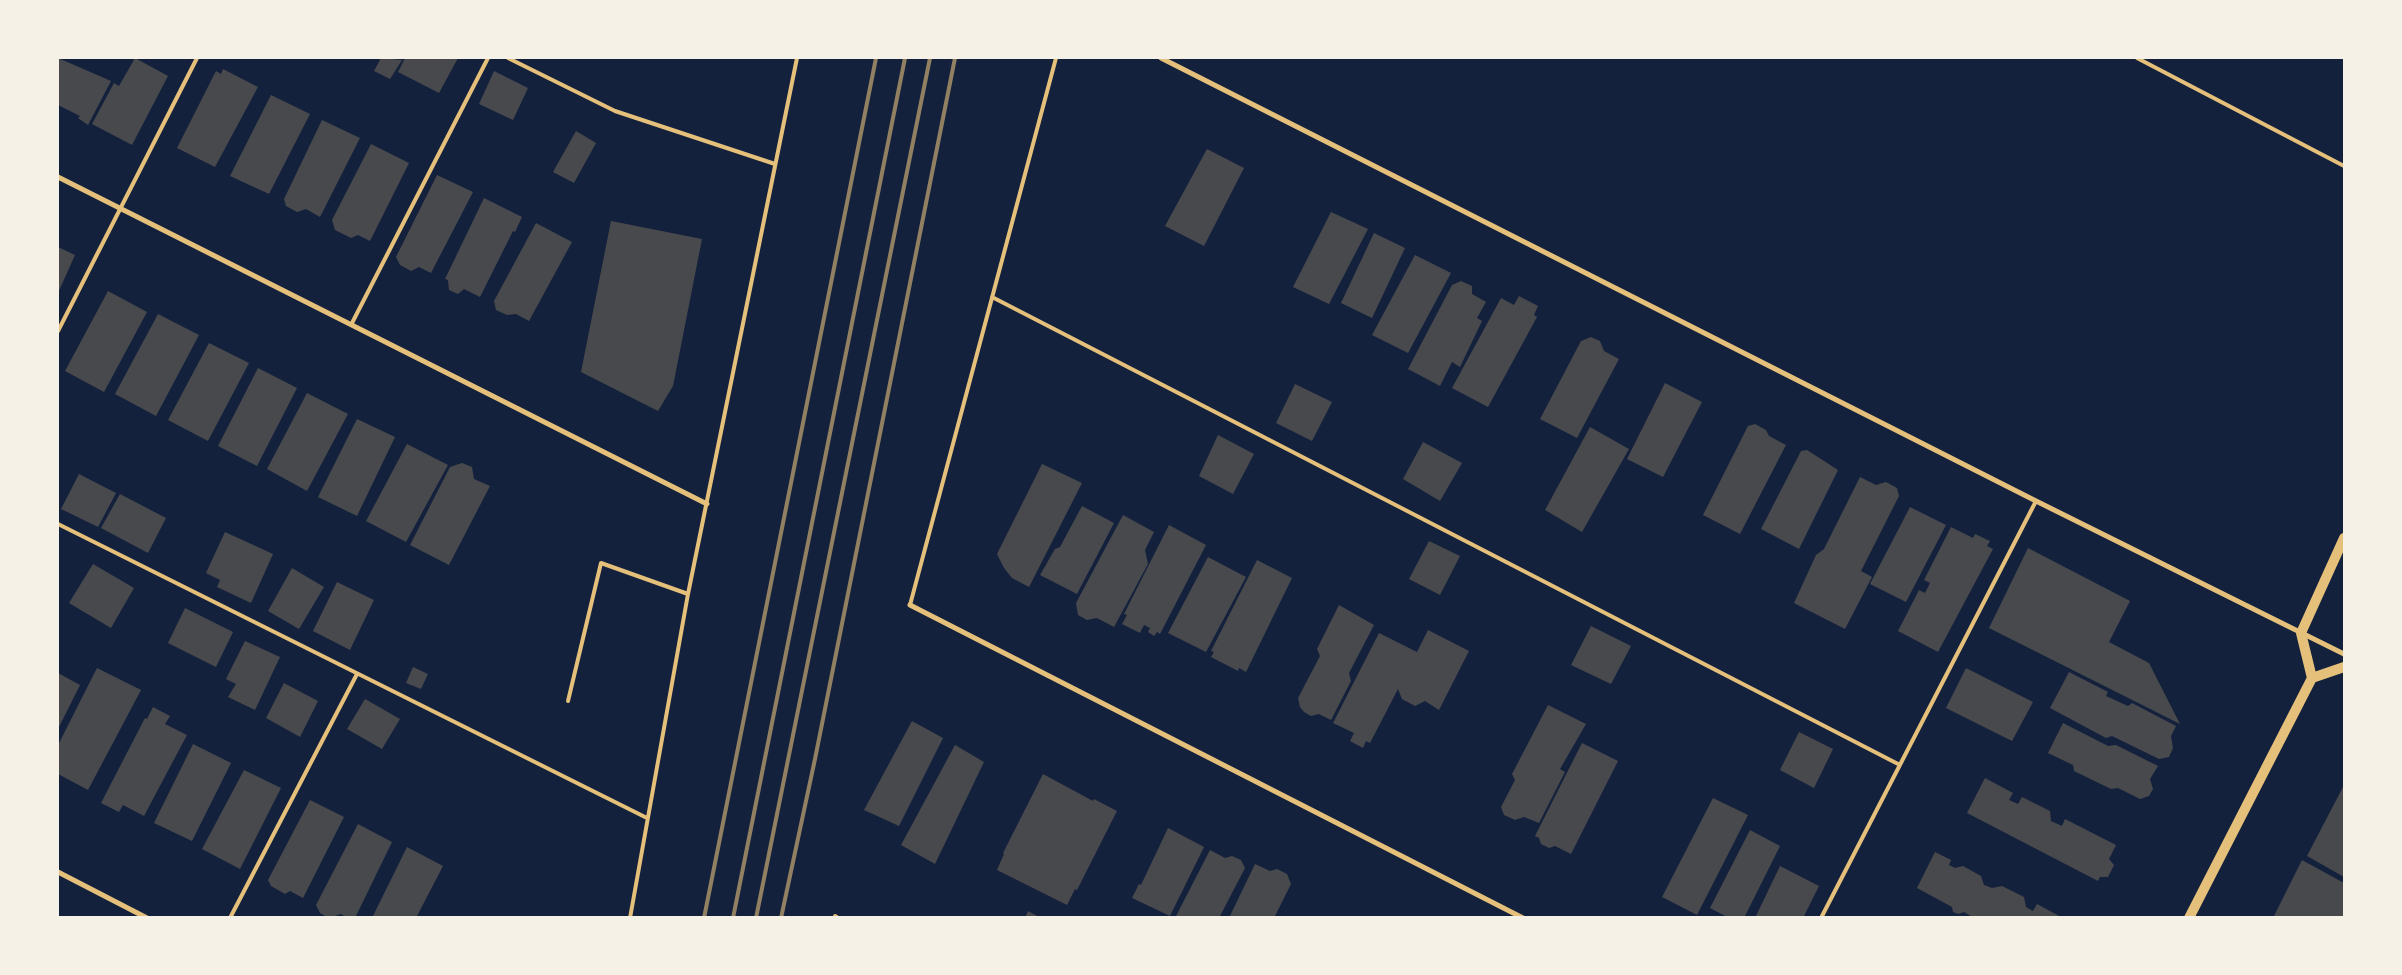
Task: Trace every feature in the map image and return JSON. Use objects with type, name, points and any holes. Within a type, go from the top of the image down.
[{"type":"main road","points":[[2189,918],[2312,678],[2301,633],[2344,538]]},
{"type":"main road","points":[[2312,678],[2344,667]]},
{"type":"street","points":[[1161,58],[2036,501],[2344,654]]},
{"type":"street","points":[[58,178],[707,504]]},
{"type":"street","points":[[910,605],[1523,918]]},
{"type":"street","points":[[58,872],[146,918]]},
{"type":"lane","points":[[58,331],[197,58]]},
{"type":"lane","points":[[352,325],[488,58]]},
{"type":"lane","points":[[508,58],[615,111],[775,164]]},
{"type":"lane","points":[[630,918],[688,594],[797,58]]},
{"type":"lane","points":[[910,605],[1056,58]]},
{"type":"lane","points":[[2137,58],[2344,166]]},
{"type":"lane","points":[[992,298],[1900,765]]},
{"type":"lane","points":[[1821,918],[2036,501]]},
{"type":"lane","points":[[58,524],[647,818]]},
{"type":"lane","points":[[568,701],[601,563],[688,594]]},
{"type":"lane","points":[[230,918],[357,674]]},
{"type":"building","points":[[58,58],[111,81],[88,125],[78,118],[80,116],[58,105]]},
{"type":"building","points":[[135,58],[168,76],[132,145],[92,124],[114,83],[119,86]]},
{"type":"building","points":[[381,58],[402,60],[390,79],[374,71]]},
{"type":"building","points":[[405,58],[458,58],[439,93],[398,72]]},
{"type":"building","points":[[223,69],[258,87],[215,167],[177,148],[216,71],[221,74]]},
{"type":"building","points":[[494,71],[528,88],[513,120],[479,104]]},
{"type":"building","points":[[271,95],[310,114],[269,194],[230,176]]},
{"type":"building","points":[[322,120],[360,138],[320,217],[306,209],[297,212],[286,206],[284,199]]},
{"type":"building","points":[[576,131],[596,143],[574,183],[553,172]]},
{"type":"building","points":[[371,144],[409,163],[370,241],[358,235],[351,238],[335,230],[332,220]]},
{"type":"building","points":[[1207,149],[1244,168],[1204,246],[1165,226]]},
{"type":"building","points":[[437,175],[473,192],[431,273],[419,267],[411,271],[400,265],[396,257]]},
{"type":"building","points":[[484,198],[522,217],[480,297],[464,289],[458,294],[449,290],[448,280],[445,279]]},
{"type":"building","points":[[1331,212],[1368,229],[1329,304],[1293,287]]},
{"type":"building","points":[[611,221],[702,239],[673,386],[658,411],[581,372]]},
{"type":"building","points":[[536,223],[572,242],[529,321],[516,314],[507,315],[496,310],[494,301]]},
{"type":"building","points":[[1374,233],[1405,248],[1372,318],[1341,303]]},
{"type":"building","points":[[58,247],[75,255],[58,293]]},
{"type":"building","points":[[1415,255],[1451,273],[1408,353],[1372,335]]},
{"type":"building","points":[[1461,281],[1472,286],[1472,294],[1486,302],[1477,318],[1482,321],[1460,367],[1452,362],[1440,386],[1408,369],[1452,285]]},
{"type":"building","points":[[108,291],[147,312],[104,392],[65,371]]},
{"type":"building","points":[[1519,296],[1538,306],[1534,315],[1537,317],[1488,407],[1452,388],[1501,298],[1514,305]]},
{"type":"building","points":[[158,314],[199,335],[156,416],[115,394]]},
{"type":"building","points":[[1591,337],[1600,341],[1604,351],[1619,359],[1577,438],[1540,419],[1581,341]]},
{"type":"building","points":[[209,343],[249,363],[208,441],[168,420]]},
{"type":"building","points":[[258,368],[297,388],[257,466],[218,446]]},
{"type":"building","points":[[1665,383],[1702,402],[1663,477],[1627,459]]},
{"type":"building","points":[[1295,384],[1332,402],[1312,441],[1276,423]]},
{"type":"building","points":[[307,393],[348,414],[307,491],[267,469]]},
{"type":"building","points":[[357,419],[395,437],[357,516],[318,497]]},
{"type":"building","points":[[1755,424],[1766,430],[1769,436],[1786,445],[1740,534],[1703,515],[1748,426]]},
{"type":"building","points":[[1590,427],[1629,449],[1582,532],[1545,510]]},
{"type":"building","points":[[1218,435],[1254,454],[1233,494],[1199,476]]},
{"type":"building","points":[[1423,442],[1462,463],[1440,501],[1403,479]]},
{"type":"building","points":[[407,444],[448,465],[406,542],[366,521]]},
{"type":"building","points":[[1807,450],[1838,470],[1799,549],[1761,529],[1801,451]]},
{"type":"building","points":[[462,463],[472,467],[474,479],[490,486],[449,565],[410,545],[450,467]]},
{"type":"building","points":[[1042,464],[1082,483],[1029,587],[1012,578],[997,554]]},
{"type":"building","points":[[79,474],[116,493],[98,527],[61,509]]},
{"type":"building","points":[[1860,477],[1876,485],[1886,482],[1897,488],[1899,496],[1861,571],[1872,577],[1845,629],[1794,603],[1816,555],[1824,549]]},
{"type":"building","points":[[120,494],[166,518],[148,553],[101,528]]},
{"type":"building","points":[[1082,506],[1114,523],[1077,594],[1040,575],[1055,549],[1060,547]]},
{"type":"building","points":[[1910,507],[1946,525],[1906,602],[1870,584]]},
{"type":"building","points":[[1123,515],[1154,532],[1145,550],[1148,564],[1114,627],[1097,618],[1087,620],[1078,615],[1076,603]]},
{"type":"building","points":[[1169,525],[1206,545],[1160,634],[1157,632],[1154,636],[1148,632],[1150,628],[1144,625],[1140,633],[1122,624],[1127,615],[1124,614]]},
{"type":"building","points":[[1951,527],[1973,538],[1975,534],[1990,541],[1987,546],[1993,549],[1938,652],[1898,631],[1919,590],[1925,593],[1930,583],[1924,580]]},
{"type":"building","points":[[225,532],[273,554],[251,603],[217,587],[220,580],[206,573]]},
{"type":"building","points":[[1429,541],[1460,556],[1440,595],[1409,579]]},
{"type":"building","points":[[2028,548],[2130,601],[2109,642],[2149,663],[2180,724],[1989,628]]},
{"type":"building","points":[[1208,557],[1246,577],[1206,652],[1168,633]]},
{"type":"building","points":[[1257,560],[1292,578],[1246,672],[1239,668],[1238,671],[1211,657],[1214,652],[1211,651]]},
{"type":"building","points":[[93,564],[134,588],[111,628],[69,603]]},
{"type":"building","points":[[292,568],[324,587],[299,629],[268,611]]},
{"type":"building","points":[[337,582],[374,600],[350,650],[313,631]]},
{"type":"building","points":[[1339,605],[1374,625],[1349,673],[1351,681],[1331,720],[1319,714],[1311,716],[1304,712],[1300,707],[1298,698],[1320,656],[1317,649]]},
{"type":"building","points":[[185,608],[233,632],[216,667],[168,643]]},
{"type":"building","points":[[1591,626],[1631,646],[1611,684],[1571,665]]},
{"type":"building","points":[[1428,630],[1469,651],[1439,710],[1425,701],[1415,706],[1402,699],[1398,689],[1370,743],[1366,741],[1363,748],[1350,741],[1354,733],[1333,723],[1379,633],[1417,652]]},
{"type":"building","points":[[245,641],[280,657],[255,710],[228,697],[236,684],[226,679]]},
{"type":"building","points":[[413,667],[428,674],[421,689],[406,683]]},
{"type":"building","points":[[97,668],[141,690],[88,790],[58,774],[58,745]]},
{"type":"building","points":[[1966,668],[2033,702],[2012,741],[1946,708]]},
{"type":"building","points":[[2069,672],[2108,692],[2106,696],[2128,706],[2132,703],[2176,726],[2171,736],[2173,748],[2169,757],[2159,759],[2112,736],[2106,738],[2050,708]]},
{"type":"building","points":[[58,673],[80,685],[58,729]]},
{"type":"building","points":[[284,683],[318,701],[300,737],[266,718]]},
{"type":"building","points":[[365,699],[400,719],[382,749],[347,729]]},
{"type":"building","points":[[1548,705],[1586,724],[1560,769],[1565,772],[1539,823],[1524,817],[1515,820],[1504,815],[1501,807],[1515,780],[1512,774]]},
{"type":"building","points":[[153,707],[170,716],[165,724],[187,735],[144,816],[123,805],[119,812],[101,803],[145,718],[147,719]]},
{"type":"building","points":[[912,721],[943,738],[899,826],[864,810]]},
{"type":"building","points":[[2063,723],[2108,746],[2116,745],[2158,766],[2150,779],[2153,789],[2149,796],[2140,799],[2118,788],[2111,789],[2074,771],[2073,765],[2048,753]]},
{"type":"building","points":[[1799,732],[1833,749],[1814,788],[1780,770]]},
{"type":"building","points":[[1582,743],[1618,761],[1571,854],[1555,846],[1549,848],[1541,844],[1539,838],[1535,836]]},
{"type":"building","points":[[193,744],[231,763],[192,841],[154,823]]},
{"type":"building","points":[[955,745],[984,762],[935,864],[901,845]]},
{"type":"building","points":[[244,770],[281,788],[240,869],[202,849]]},
{"type":"building","points":[[1043,774],[1093,801],[1094,799],[1117,811],[1077,890],[1075,889],[1067,905],[997,870],[1003,853]]},
{"type":"building","points":[[1985,778],[2013,793],[2009,800],[2018,804],[2022,797],[2050,811],[2051,821],[2062,826],[2065,819],[2116,845],[2109,859],[2114,865],[2108,877],[2100,877],[2098,881],[1967,813]]},
{"type":"building","points":[[2344,785],[2344,877],[2307,856]]},
{"type":"building","points":[[1713,798],[1748,815],[1697,915],[1662,897]]},
{"type":"building","points":[[310,800],[344,817],[303,898],[290,891],[285,894],[271,886],[268,880]]},
{"type":"building","points":[[358,824],[392,842],[355,918],[347,918],[341,914],[329,918],[320,913],[316,905]]},
{"type":"building","points":[[1168,828],[1204,847],[1170,916],[1132,898],[1139,884],[1141,885]]},
{"type":"building","points":[[1750,830],[1780,846],[1744,918],[1729,918],[1710,908]]},
{"type":"building","points":[[407,847],[443,866],[416,918],[372,918]]},
{"type":"building","points":[[1210,850],[1225,858],[1232,856],[1241,860],[1245,868],[1219,918],[1175,918]]},
{"type":"building","points":[[1935,852],[1951,860],[1949,865],[1955,868],[1963,866],[1981,876],[1984,885],[1992,888],[2002,886],[2024,897],[2026,907],[2033,911],[2037,904],[2063,918],[1974,918],[1964,912],[1958,914],[1953,912],[1952,907],[1917,888]]},
{"type":"building","points":[[2302,860],[2344,883],[2344,918],[2273,918]]},
{"type":"building","points":[[1255,864],[1270,871],[1277,869],[1287,874],[1291,884],[1274,918],[1229,918]]},
{"type":"building","points":[[1780,866],[1819,886],[1803,918],[1755,918]]},
{"type":"building","points":[[1028,911],[1041,918],[1025,918]]},
{"type":"railway","points":[[704,918],[876,58]]},
{"type":"railway","points":[[733,918],[905,58]]},
{"type":"railway","points":[[756,918],[930,58]]},
{"type":"railway","points":[[781,918],[815,759],[955,58]]}]
